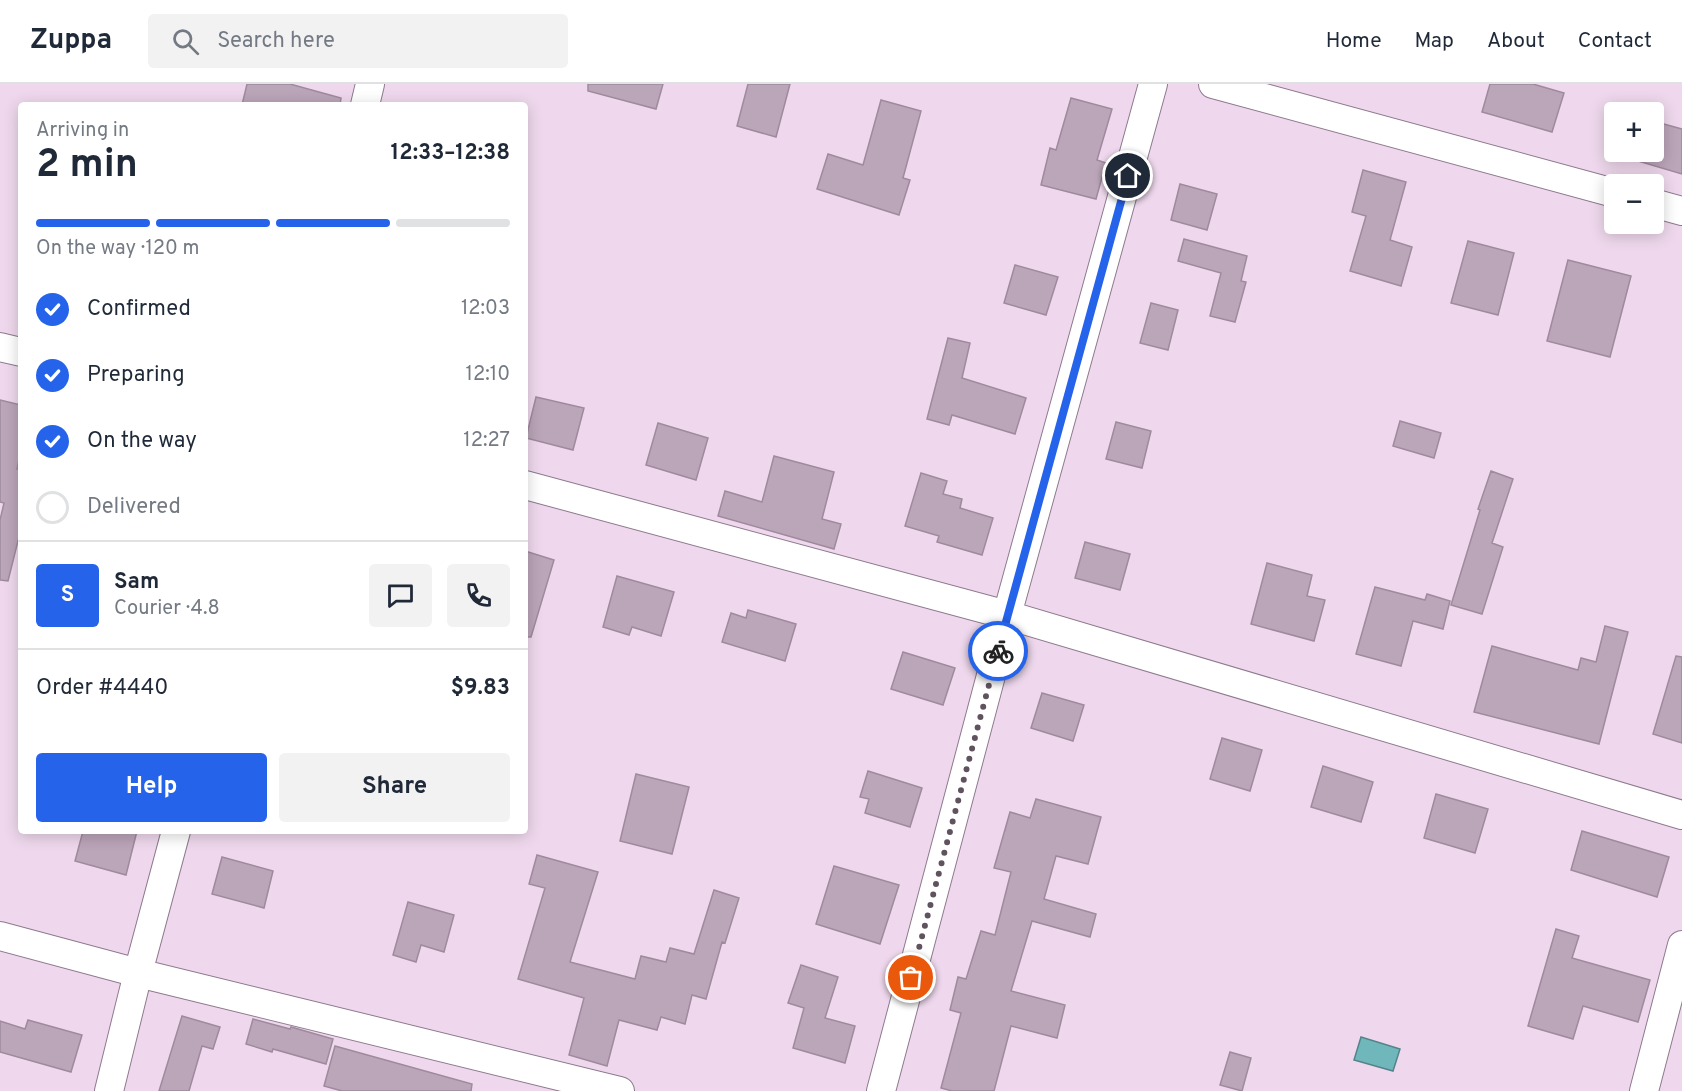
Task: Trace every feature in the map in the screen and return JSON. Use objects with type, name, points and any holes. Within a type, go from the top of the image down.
[{"type":"street","points":[[366,102],[370,84]]},
{"type":"street","points":[[881,1091],[1007,615],[1153,84]]},
{"type":"street","points":[[1213,84],[1604,190]]},
{"type":"street","points":[[1664,206],[1682,211]]},
{"type":"street","points":[[0,347],[18,351]]},
{"type":"street","points":[[528,486],[1007,615],[1682,815]]},
{"type":"street","points":[[110,1091],[138,973],[175,834]]},
{"type":"street","points":[[0,936],[138,973],[620,1091]]},
{"type":"street","points":[[1644,1091],[1682,945]]},
{"type":"shaded area","points":[[1361,1037],[1400,1049],[1393,1071],[1354,1060]]},
{"type":"building","points":[[247,84],[290,84],[341,98],[340,102],[243,102]]},
{"type":"building","points":[[588,84],[663,84],[656,109],[588,91]]},
{"type":"building","points":[[748,84],[790,84],[776,137],[737,126]]},
{"type":"building","points":[[1490,84],[1533,84],[1564,93],[1552,132],[1482,112]]},
{"type":"building","points":[[1071,98],[1112,109],[1097,160],[1106,163],[1096,199],[1041,185],[1050,148],[1056,150]]},
{"type":"building","points":[[881,100],[921,111],[903,178],[910,180],[899,215],[817,189],[828,154],[863,165]]},
{"type":"building","points":[[1664,124],[1682,129],[1682,174],[1641,162],[1664,162]]},
{"type":"building","points":[[1363,170],[1406,182],[1390,240],[1412,247],[1401,286],[1350,271],[1366,216],[1352,212]]},
{"type":"building","points":[[1180,184],[1217,194],[1207,230],[1171,220]]},
{"type":"building","points":[[1184,239],[1247,256],[1241,281],[1246,282],[1235,322],[1210,316],[1221,273],[1178,261]]},
{"type":"building","points":[[1468,241],[1514,253],[1498,315],[1451,303]]},
{"type":"building","points":[[1568,260],[1631,276],[1610,357],[1547,341]]},
{"type":"building","points":[[1015,265],[1058,277],[1046,315],[1004,303]]},
{"type":"building","points":[[1151,303],[1178,310],[1168,350],[1140,343]]},
{"type":"building","points":[[948,338],[970,343],[962,378],[1026,398],[1015,434],[952,415],[949,425],[927,419]]},
{"type":"building","points":[[536,397],[584,408],[573,450],[528,439]]},
{"type":"building","points":[[0,400],[18,404],[18,541],[8,581],[0,580],[0,520],[4,503],[0,502]]},
{"type":"building","points":[[1400,421],[1441,433],[1434,458],[1393,446]]},
{"type":"building","points":[[1116,422],[1151,431],[1142,468],[1106,459]]},
{"type":"building","points":[[658,423],[708,438],[696,480],[646,465]]},
{"type":"building","points":[[774,456],[834,472],[822,519],[841,524],[834,549],[718,516],[725,491],[762,502]]},
{"type":"building","points":[[1491,471],[1513,479],[1492,543],[1503,547],[1482,614],[1451,605]]},
{"type":"building","points":[[921,473],[947,481],[943,494],[962,499],[960,508],[993,518],[982,555],[937,542],[939,536],[905,526]]},
{"type":"building","points":[[1085,542],[1130,554],[1120,590],[1075,578]]},
{"type":"building","points":[[528,552],[554,560],[531,637],[528,637]]},
{"type":"building","points":[[1267,563],[1312,575],[1307,596],[1325,600],[1314,641],[1251,624]]},
{"type":"building","points":[[617,576],[674,592],[661,636],[632,627],[629,635],[603,627]]},
{"type":"building","points":[[1375,587],[1425,600],[1427,594],[1450,601],[1443,629],[1413,621],[1401,666],[1356,654]]},
{"type":"building","points":[[748,610],[796,624],[785,661],[722,642],[731,613],[746,618]]},
{"type":"building","points":[[1605,626],[1628,632],[1599,744],[1474,712],[1492,646],[1578,670],[1581,658],[1596,662]]},
{"type":"building","points":[[903,652],[955,668],[943,705],[891,689]]},
{"type":"building","points":[[1676,656],[1682,657],[1682,743],[1653,734]]},
{"type":"building","points":[[1042,693],[1084,705],[1073,741],[1031,728]]},
{"type":"building","points":[[1222,738],[1262,750],[1250,791],[1210,779]]},
{"type":"building","points":[[1323,766],[1373,782],[1361,822],[1311,807]]},
{"type":"building","points":[[868,771],[922,788],[910,827],[865,813],[869,799],[860,797]]},
{"type":"building","points":[[636,774],[689,787],[672,854],[620,841]]},
{"type":"building","points":[[1436,794],[1488,809],[1475,853],[1424,838]]},
{"type":"building","points":[[1036,799],[1101,817],[1088,864],[1056,856],[1044,899],[1096,914],[1090,937],[1032,921],[1011,991],[1065,1005],[1057,1038],[1011,1026],[994,1091],[952,1091],[941,1088],[961,1013],[950,1010],[958,977],[966,979],[981,931],[995,935],[1011,872],[994,868],[1010,812],[1030,818]]},
{"type":"building","points":[[1582,831],[1669,857],[1657,897],[1571,870]]},
{"type":"building","points":[[82,834],[136,834],[126,875],[75,861]]},
{"type":"building","points":[[537,855],[598,872],[570,962],[635,979],[641,956],[666,962],[670,948],[694,954],[714,890],[739,898],[725,943],[722,942],[706,999],[692,995],[685,1024],[661,1017],[657,1030],[619,1020],[607,1066],[569,1055],[584,998],[518,979],[545,888],[529,884]]},
{"type":"building","points":[[222,857],[273,871],[264,908],[212,894]]},
{"type":"building","points":[[834,866],[899,885],[880,944],[816,924]]},
{"type":"building","points":[[408,902],[454,915],[444,952],[421,945],[416,962],[393,955]]},
{"type":"building","points":[[1556,929],[1579,936],[1572,958],[1650,980],[1638,1022],[1583,1006],[1573,1039],[1528,1026]]},
{"type":"building","points":[[801,965],[838,977],[825,1018],[855,1026],[845,1063],[793,1048],[804,1008],[788,1003]]},
{"type":"building","points":[[182,1016],[220,1027],[213,1049],[202,1046],[189,1091],[159,1091]]},
{"type":"building","points":[[253,1019],[333,1039],[326,1064],[246,1044]]},
{"type":"building","points":[[28,1020],[82,1035],[71,1072],[0,1052],[0,1021],[25,1029]]},
{"type":"building","points":[[335,1046],[472,1084],[471,1091],[342,1091],[324,1086]]},
{"type":"building","points":[[1230,1052],[1251,1058],[1242,1091],[1220,1085]]},
{"type":"way so far","points":[[911,978],[998,651]]},
{"type":"route","points":[[998,651],[1128,176]]}]
